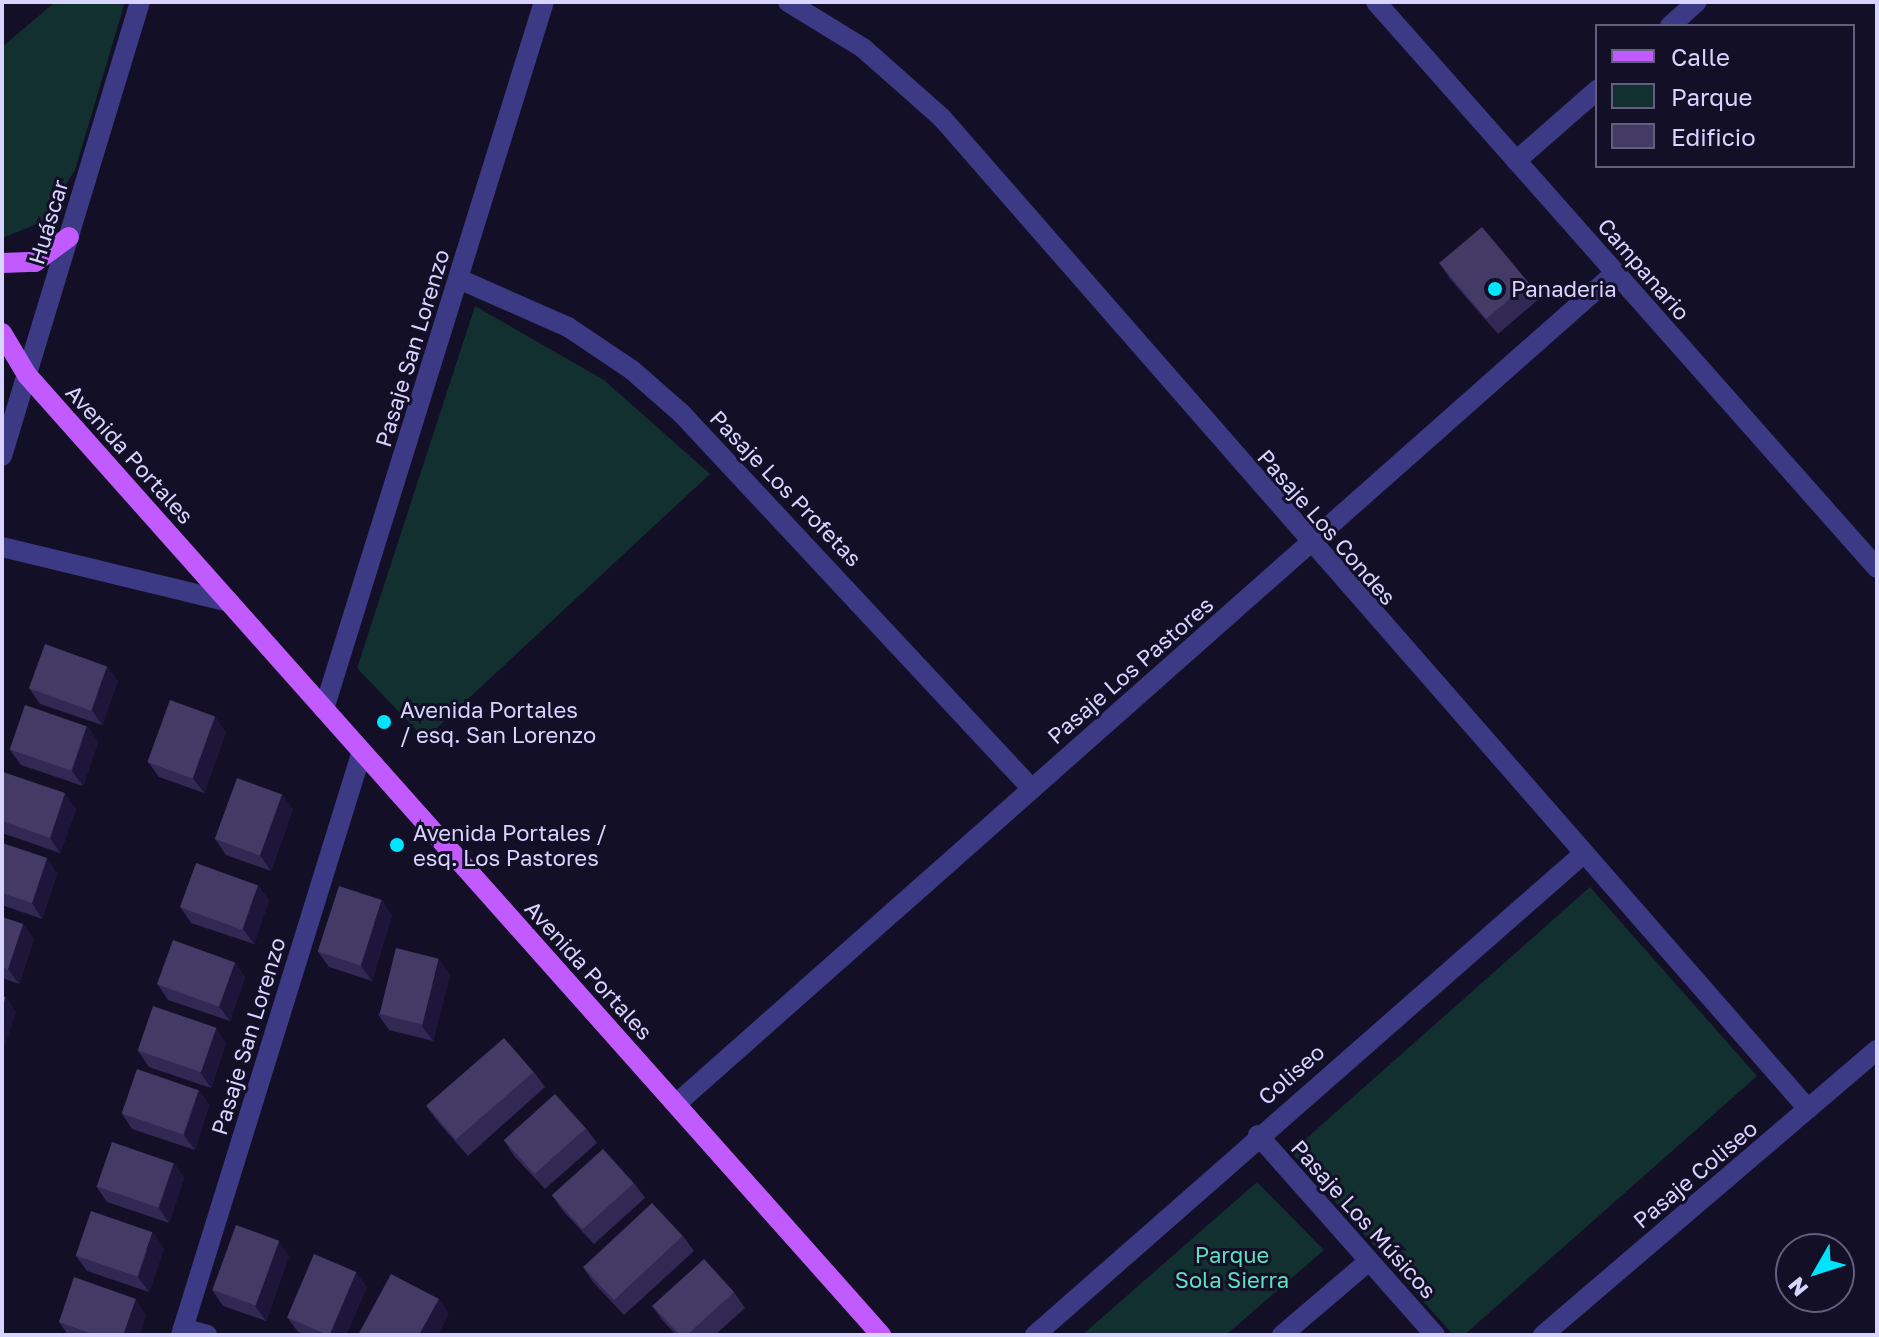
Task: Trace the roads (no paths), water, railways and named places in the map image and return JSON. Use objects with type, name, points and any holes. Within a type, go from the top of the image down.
[{"type":"main road","points":[[2,263],[35,262],[69,237]]},
{"type":"main road","name":"Avenida Portales","points":[[2,333],[27,375],[881,1335]]},
{"type":"street","name":"Huáscar","points":[[2,456],[140,2]]},
{"type":"street","name":"Pasaje San Lorenzo","points":[[324,709],[544,2]]},
{"type":"street","name":"Pasaje Los Condes","points":[[788,2],[863,48],[942,118],[1309,544],[1808,1109]]},
{"type":"street","name":"Campanario","points":[[1376,2],[1877,568]]},
{"type":"street","points":[[1672,24],[1697,2]]},
{"type":"street","points":[[1516,161],[1595,92]]},
{"type":"street","name":"Pasaje Los Pastores","points":[[676,1104],[1615,273]]},
{"type":"street","name":"Pasaje Los Profetas","points":[[459,279],[568,327],[652,387],[745,477],[1032,789]]},
{"type":"street","points":[[2,547],[229,602]]},
{"type":"street","name":"Pasaje San Lorenzo","points":[[182,1331],[362,751]]},
{"type":"street","name":"Coliseo","points":[[1035,1335],[1258,1135],[1583,854]]},
{"type":"street","name":"Pasaje Coliseo","points":[[1543,1335],[1877,1050]]},
{"type":"street","name":"Pasaje Los Músicos","points":[[1258,1135],[1435,1335]]},
{"type":"street","points":[[1282,1335],[1369,1261]]},
{"type":"street","points":[[182,1331],[207,1335]]},
{"type":"place","name":"Panaderia","points":[[1495,289]]},
{"type":"place","name":"Avenida Portales / esq. San Lorenzo","points":[[384,722]]},
{"type":"place","name":"Avenida Portales / esq. Los Pastores","points":[[397,845]]},
{"type":"park label","name":"Parque Sola Sierra","points":[[1232,1266]]}]
